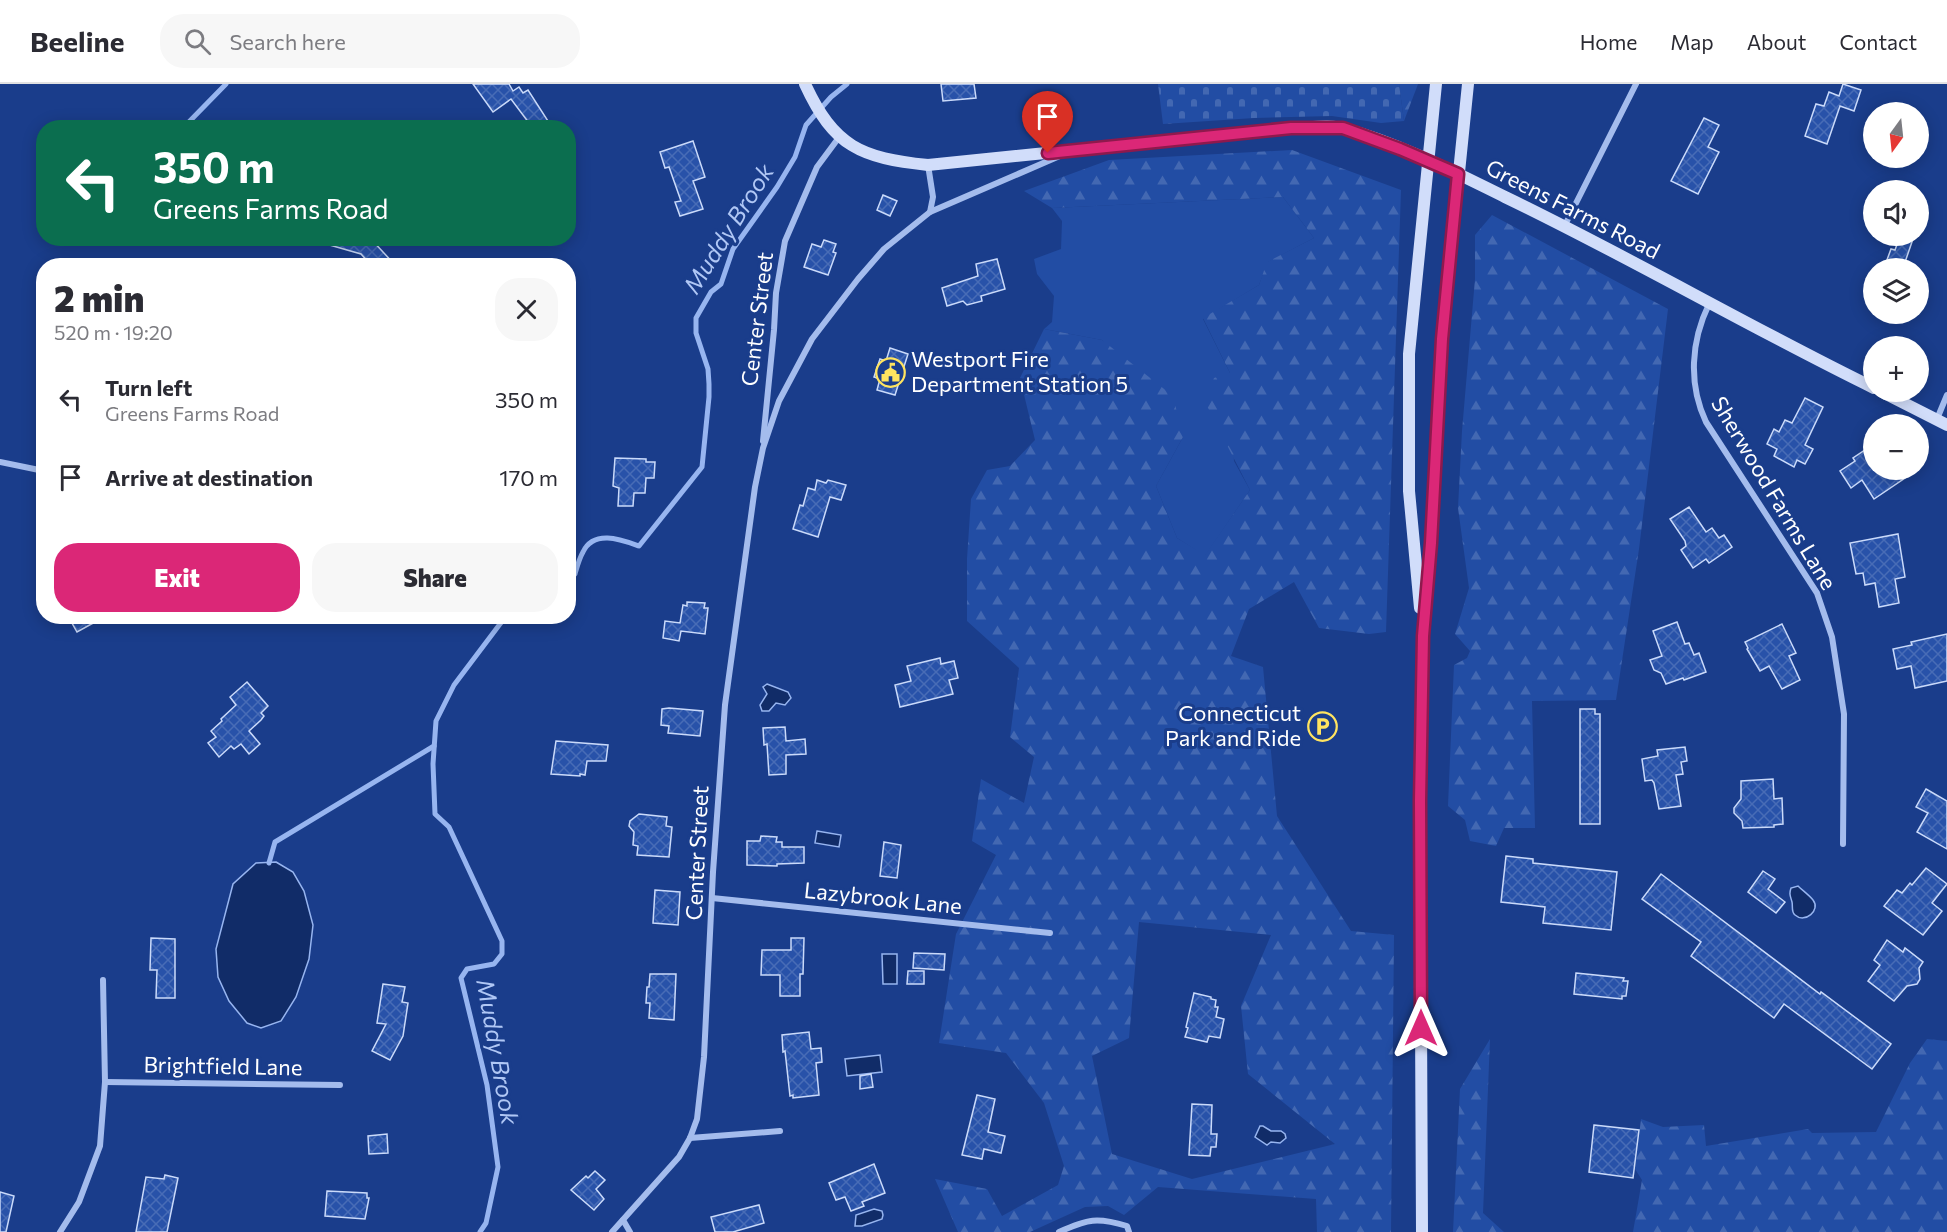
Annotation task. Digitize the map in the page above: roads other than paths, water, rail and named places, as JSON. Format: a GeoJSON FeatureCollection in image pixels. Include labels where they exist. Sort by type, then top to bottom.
{"type":"FeatureCollection","features":[{"type":"Feature","properties":{"kind":"main road"},"geometry":{"type":"LineString","coordinates":[[1423,636],[1409,491],[1408,419],[1411,324],[1436,84]]}},
{"type":"Feature","properties":{"kind":"main road"},"geometry":{"type":"LineString","coordinates":[[1422,1232],[1420,801],[1423,636],[1431,543],[1442,339],[1468,84]]}},
{"type":"Feature","properties":{"kind":"main road","name":"Greens Farms Road"},"geometry":{"type":"LineString","coordinates":[[806,87],[827,124],[862,152],[881,158],[928,165],[1291,128],[1343,128],[1458,174],[1565,225],[1709,304],[1863,382]]}},
{"type":"Feature","properties":{"kind":"main road"},"geometry":{"type":"LineString","coordinates":[[1902,402],[1942,422]]}},
{"type":"Feature","properties":{"kind":"street"},"geometry":{"type":"LineString","coordinates":[[1565,225],[1636,84]]}},
{"type":"Feature","properties":{"kind":"street","name":"Center Street"},"geometry":{"type":"LineString","coordinates":[[612,1232],[679,1157],[690,1138],[701,1100],[725,705],[752,509],[763,448],[776,293],[785,241],[817,167],[840,136]]}},
{"type":"Feature","properties":{"kind":"street","name":"Center Street"},"geometry":{"type":"LineString","coordinates":[[763,448],[779,401],[812,339],[884,249],[930,212],[1071,151]]}},
{"type":"Feature","properties":{"kind":"street"},"geometry":{"type":"LineString","coordinates":[[928,165],[933,197],[930,212]]}},
{"type":"Feature","properties":{"kind":"street","name":"Sherwood Farms Lane"},"geometry":{"type":"LineString","coordinates":[[1709,304],[1702,317],[1694,360],[1694,383],[1700,409],[1706,422],[1817,593],[1832,637],[1844,714],[1843,844]]}},
{"type":"Feature","properties":{"kind":"street"},"geometry":{"type":"LineString","coordinates":[[1942,422],[1947,395]]}},
{"type":"Feature","properties":{"kind":"street"},"geometry":{"type":"LineString","coordinates":[[0,462],[36,469]]}},
{"type":"Feature","properties":{"kind":"street","name":"Lazybrook Lane"},"geometry":{"type":"LineString","coordinates":[[712,898],[1050,933]]}},
{"type":"Feature","properties":{"kind":"street"},"geometry":{"type":"LineString","coordinates":[[60,1232],[80,1202],[100,1146],[105,1082],[103,980]]}},
{"type":"Feature","properties":{"kind":"street","name":"Brightfield Lane"},"geometry":{"type":"LineString","coordinates":[[105,1082],[340,1085]]}},
{"type":"Feature","properties":{"kind":"street"},"geometry":{"type":"LineString","coordinates":[[690,1138],[780,1131]]}},
{"type":"Feature","properties":{"kind":"street"},"geometry":{"type":"LineString","coordinates":[[1059,1232],[1078,1223],[1104,1219],[1127,1226],[1129,1232]]}},
{"type":"Feature","properties":{"kind":"street"},"geometry":{"type":"LineString","coordinates":[[623,1220],[630,1232]]}},
{"type":"Feature","properties":{"kind":"waterway"},"geometry":{"type":"LineString","coordinates":[[191,120],[226,84]]}},
{"type":"Feature","properties":{"kind":"waterway","name":"Muddy Brook"},"geometry":{"type":"LineString","coordinates":[[576,570],[588,545],[601,538],[625,541],[639,546],[702,467],[709,384],[708,369],[696,333],[696,318],[711,292],[721,284],[733,249],[777,187],[795,157],[806,125],[831,97],[847,84]]}},
{"type":"Feature","properties":{"kind":"waterway","name":"Muddy Brook"},"geometry":{"type":"LineString","coordinates":[[480,1232],[486,1223],[498,1167],[487,1085],[461,978],[467,969],[494,964],[502,954],[502,941],[449,827],[435,814],[433,764],[436,721],[454,685],[500,624]]}},
{"type":"Feature","properties":{"kind":"waterway"},"geometry":{"type":"LineString","coordinates":[[269,863],[275,842],[434,746]]}},
{"type":"Feature","properties":{"kind":"place","name":"Westport Fire Department Station 5"},"geometry":{"type":"Point","coordinates":[890,372]}},
{"type":"Feature","properties":{"kind":"place","name":"Connecticut Park and Ride"},"geometry":{"type":"Point","coordinates":[1322,726]}}]}
